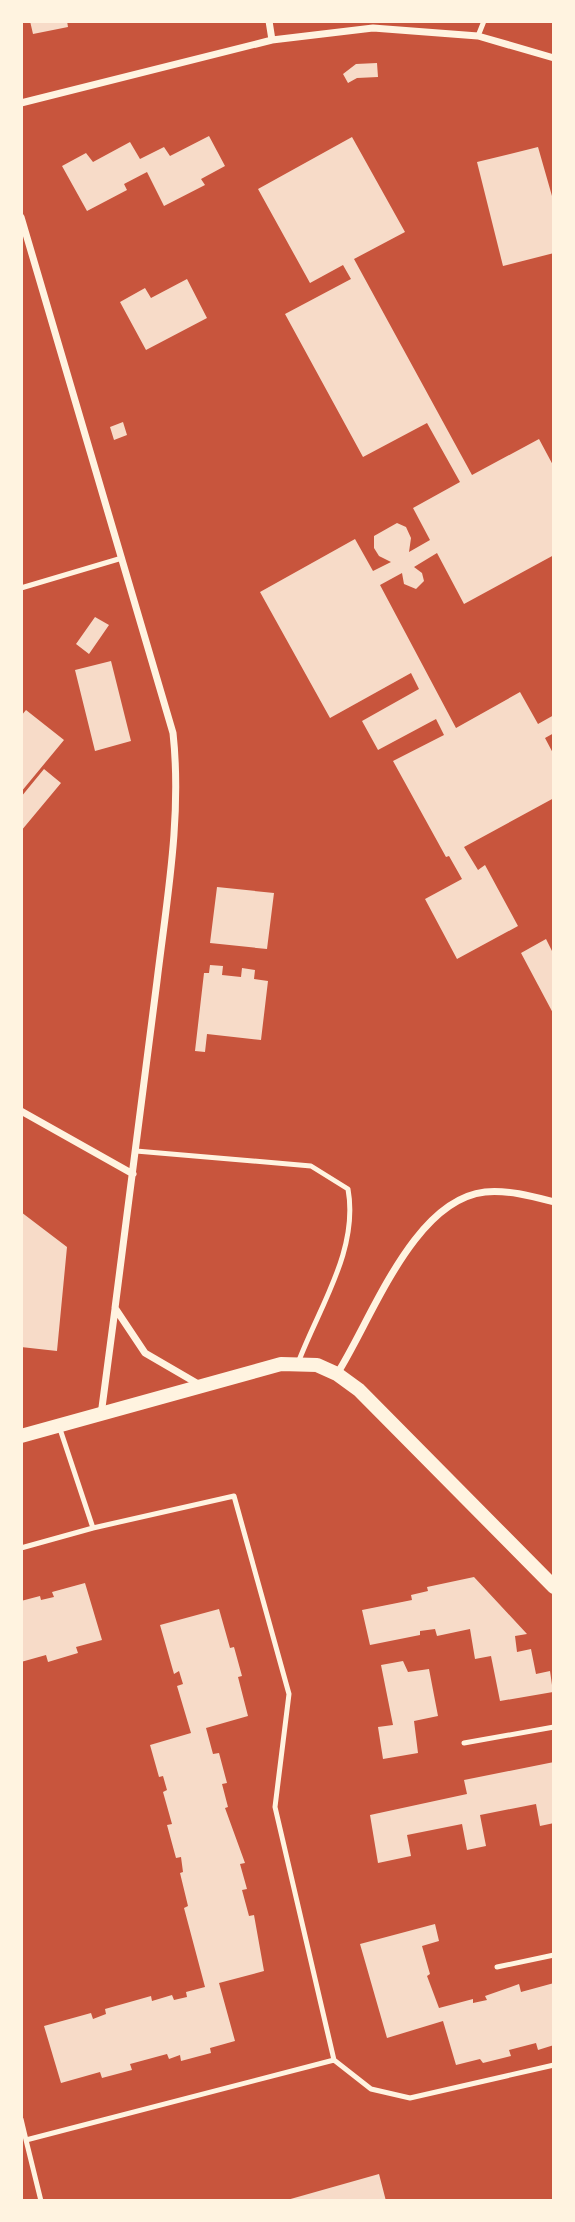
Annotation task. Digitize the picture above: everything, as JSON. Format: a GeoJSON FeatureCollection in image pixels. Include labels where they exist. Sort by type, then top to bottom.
{"type":"FeatureCollection","features":[{"type":"Feature","properties":{"kind":"main road"},"geometry":{"type":"LineString","coordinates":[[21,1436],[281,1364],[317,1365],[337,1374],[384,1413],[554,1587]]}},
{"type":"Feature","properties":{"kind":"street"},"geometry":{"type":"LineString","coordinates":[[269,21],[272,40]]}},
{"type":"Feature","properties":{"kind":"street"},"geometry":{"type":"LineString","coordinates":[[21,103],[272,40],[373,28],[478,36],[554,58]]}},
{"type":"Feature","properties":{"kind":"street"},"geometry":{"type":"LineString","coordinates":[[21,217],[173,733],[178,804],[102,1415]]}},
{"type":"Feature","properties":{"kind":"street"},"geometry":{"type":"LineString","coordinates":[[21,1111],[133,1174]]}},
{"type":"Feature","properties":{"kind":"street"},"geometry":{"type":"LineString","coordinates":[[337,1374],[418,1234],[449,1205],[483,1192],[515,1192],[554,1202]]}},
{"type":"Feature","properties":{"kind":"street"},"geometry":{"type":"LineString","coordinates":[[115,1308],[145,1353],[203,1387]]}},
{"type":"Feature","properties":{"kind":"lane"},"geometry":{"type":"LineString","coordinates":[[478,36],[484,21]]}},
{"type":"Feature","properties":{"kind":"lane"},"geometry":{"type":"LineString","coordinates":[[21,588],[122,558]]}},
{"type":"Feature","properties":{"kind":"lane"},"geometry":{"type":"LineString","coordinates":[[136,1151],[312,1166],[348,1189],[352,1213],[349,1242],[298,1363]]}},
{"type":"Feature","properties":{"kind":"lane"},"geometry":{"type":"LineString","coordinates":[[59,1426],[93,1528]]}},
{"type":"Feature","properties":{"kind":"lane"},"geometry":{"type":"LineString","coordinates":[[21,1548],[93,1528],[234,1496],[289,1695],[275,1807],[334,2060],[371,2089],[410,2098],[554,2065]]}},
{"type":"Feature","properties":{"kind":"lane"},"geometry":{"type":"LineString","coordinates":[[464,1743],[554,1727]]}},
{"type":"Feature","properties":{"kind":"lane"},"geometry":{"type":"LineString","coordinates":[[497,1967],[554,1955]]}},
{"type":"Feature","properties":{"kind":"lane"},"geometry":{"type":"LineString","coordinates":[[26,2140],[334,2060]]}},
{"type":"Feature","properties":{"kind":"lane"},"geometry":{"type":"LineString","coordinates":[[21,2119],[41,2201]]}},
{"type":"Feature","properties":{"kind":"building"},"geometry":{"type":"Polygon","coordinates":[[[30,21],[67,21],[68,27],[33,34],[30,21]]]}},
{"type":"Feature","properties":{"kind":"building"},"geometry":{"type":"Polygon","coordinates":[[[377,63],[378,77],[357,78],[348,83],[343,74],[356,64],[377,63]]]}},
{"type":"Feature","properties":{"kind":"building"},"geometry":{"type":"Polygon","coordinates":[[[209,136],[225,166],[201,179],[205,185],[164,206],[147,172],[124,184],[127,190],[87,211],[62,166],[86,153],[93,162],[130,142],[140,159],[164,147],[170,156],[209,136]]]}},
{"type":"Feature","properties":{"kind":"building"},"geometry":{"type":"Polygon","coordinates":[[[352,137],[405,232],[354,259],[472,475],[539,439],[554,467],[554,555],[464,604],[437,553],[414,567],[422,573],[424,581],[416,589],[404,584],[402,573],[380,585],[456,728],[520,692],[538,724],[554,715],[554,733],[545,738],[554,755],[554,798],[464,847],[478,870],[485,865],[518,926],[457,959],[425,899],[462,879],[449,856],[446,857],[393,761],[444,735],[436,719],[378,750],[362,721],[419,689],[411,673],[330,718],[260,592],[355,539],[373,571],[391,562],[379,556],[374,548],[374,536],[397,523],[406,527],[411,538],[409,552],[430,540],[413,508],[460,482],[427,423],[363,457],[285,314],[351,279],[343,265],[310,283],[258,189],[352,137]]]}},
{"type":"Feature","properties":{"kind":"building"},"geometry":{"type":"Polygon","coordinates":[[[538,147],[554,203],[554,253],[503,266],[477,162],[538,147]]]}},
{"type":"Feature","properties":{"kind":"building"},"geometry":{"type":"Polygon","coordinates":[[[187,279],[207,318],[146,350],[120,302],[145,288],[151,298],[187,279]]]}},
{"type":"Feature","properties":{"kind":"building"},"geometry":{"type":"Polygon","coordinates":[[[123,422],[127,435],[114,440],[110,427],[123,422]]]}},
{"type":"Feature","properties":{"kind":"building"},"geometry":{"type":"Polygon","coordinates":[[[95,617],[109,625],[89,654],[76,644],[95,617]]]}},
{"type":"Feature","properties":{"kind":"building"},"geometry":{"type":"Polygon","coordinates":[[[111,661],[131,741],[95,751],[75,670],[111,661]]]}},
{"type":"Feature","properties":{"kind":"building"},"geometry":{"type":"Polygon","coordinates":[[[26,710],[64,740],[21,792],[21,716],[26,710]]]}},
{"type":"Feature","properties":{"kind":"building"},"geometry":{"type":"Polygon","coordinates":[[[44,769],[61,783],[21,831],[21,797],[44,769]]]}},
{"type":"Feature","properties":{"kind":"building"},"geometry":{"type":"Polygon","coordinates":[[[217,887],[274,893],[267,949],[210,943],[217,887]]]}},
{"type":"Feature","properties":{"kind":"building"},"geometry":{"type":"Polygon","coordinates":[[[546,939],[554,955],[554,1015],[521,953],[546,939]]]}},
{"type":"Feature","properties":{"kind":"building"},"geometry":{"type":"Polygon","coordinates":[[[210,965],[223,966],[222,975],[241,977],[242,968],[255,970],[254,979],[268,981],[261,1040],[207,1034],[205,1052],[195,1051],[204,973],[209,973],[210,965]]]}},
{"type":"Feature","properties":{"kind":"building"},"geometry":{"type":"Polygon","coordinates":[[[21,1212],[67,1247],[57,1351],[21,1347],[21,1212]]]}},
{"type":"Feature","properties":{"kind":"building"},"geometry":{"type":"Polygon","coordinates":[[[474,1577],[527,1634],[515,1636],[517,1652],[531,1649],[536,1674],[550,1671],[553,1692],[500,1701],[491,1656],[475,1659],[470,1629],[437,1636],[435,1629],[420,1631],[420,1635],[370,1645],[362,1610],[412,1600],[411,1595],[428,1591],[427,1587],[474,1577]]]}},
{"type":"Feature","properties":{"kind":"building"},"geometry":{"type":"Polygon","coordinates":[[[85,1583],[102,1640],[76,1647],[78,1653],[48,1662],[46,1655],[21,1662],[21,1601],[40,1596],[41,1600],[54,1597],[52,1592],[85,1583]]]}},
{"type":"Feature","properties":{"kind":"building"},"geometry":{"type":"Polygon","coordinates":[[[219,1609],[230,1648],[234,1647],[242,1676],[238,1677],[248,1716],[206,1728],[213,1754],[219,1753],[227,1783],[222,1784],[228,1807],[225,1808],[245,1863],[240,1864],[247,1889],[242,1890],[249,1916],[254,1915],[264,1971],[219,1983],[235,2041],[210,2048],[211,2053],[181,2061],[180,2055],[169,2059],[167,2054],[130,2064],[132,2070],[102,2078],[100,2072],[61,2083],[44,2026],[91,2013],[93,2019],[106,2014],[105,2009],[151,1996],[152,2001],[172,1995],[174,2000],[187,1997],[186,1992],[205,1987],[184,1908],[188,1906],[180,1873],[183,1872],[181,1857],[176,1858],[167,1825],[172,1824],[163,1792],[167,1790],[163,1776],[159,1777],[150,1745],[191,1733],[177,1686],[183,1684],[179,1671],[174,1674],[160,1625],[219,1609]]]}},
{"type":"Feature","properties":{"kind":"building"},"geometry":{"type":"Polygon","coordinates":[[[403,1661],[408,1672],[429,1669],[438,1716],[414,1721],[418,1753],[383,1759],[378,1727],[393,1725],[381,1665],[403,1661]]]}},
{"type":"Feature","properties":{"kind":"building"},"geometry":{"type":"Polygon","coordinates":[[[554,1762],[554,1823],[540,1826],[536,1804],[480,1815],[486,1846],[467,1850],[462,1824],[407,1835],[411,1856],[378,1863],[370,1815],[467,1794],[464,1780],[554,1762]]]}},
{"type":"Feature","properties":{"kind":"building"},"geometry":{"type":"Polygon","coordinates":[[[435,1924],[439,1941],[422,1946],[430,1974],[427,1976],[439,2008],[473,1999],[473,2003],[487,2000],[485,1996],[519,1984],[521,1992],[554,1983],[554,2045],[538,2050],[536,2043],[509,2050],[511,2056],[483,2063],[480,2059],[456,2065],[443,2021],[387,2038],[360,1944],[435,1924]]]}},
{"type":"Feature","properties":{"kind":"building"},"geometry":{"type":"Polygon","coordinates":[[[379,2174],[386,2201],[287,2201],[287,2200],[379,2174]]]}}]}
